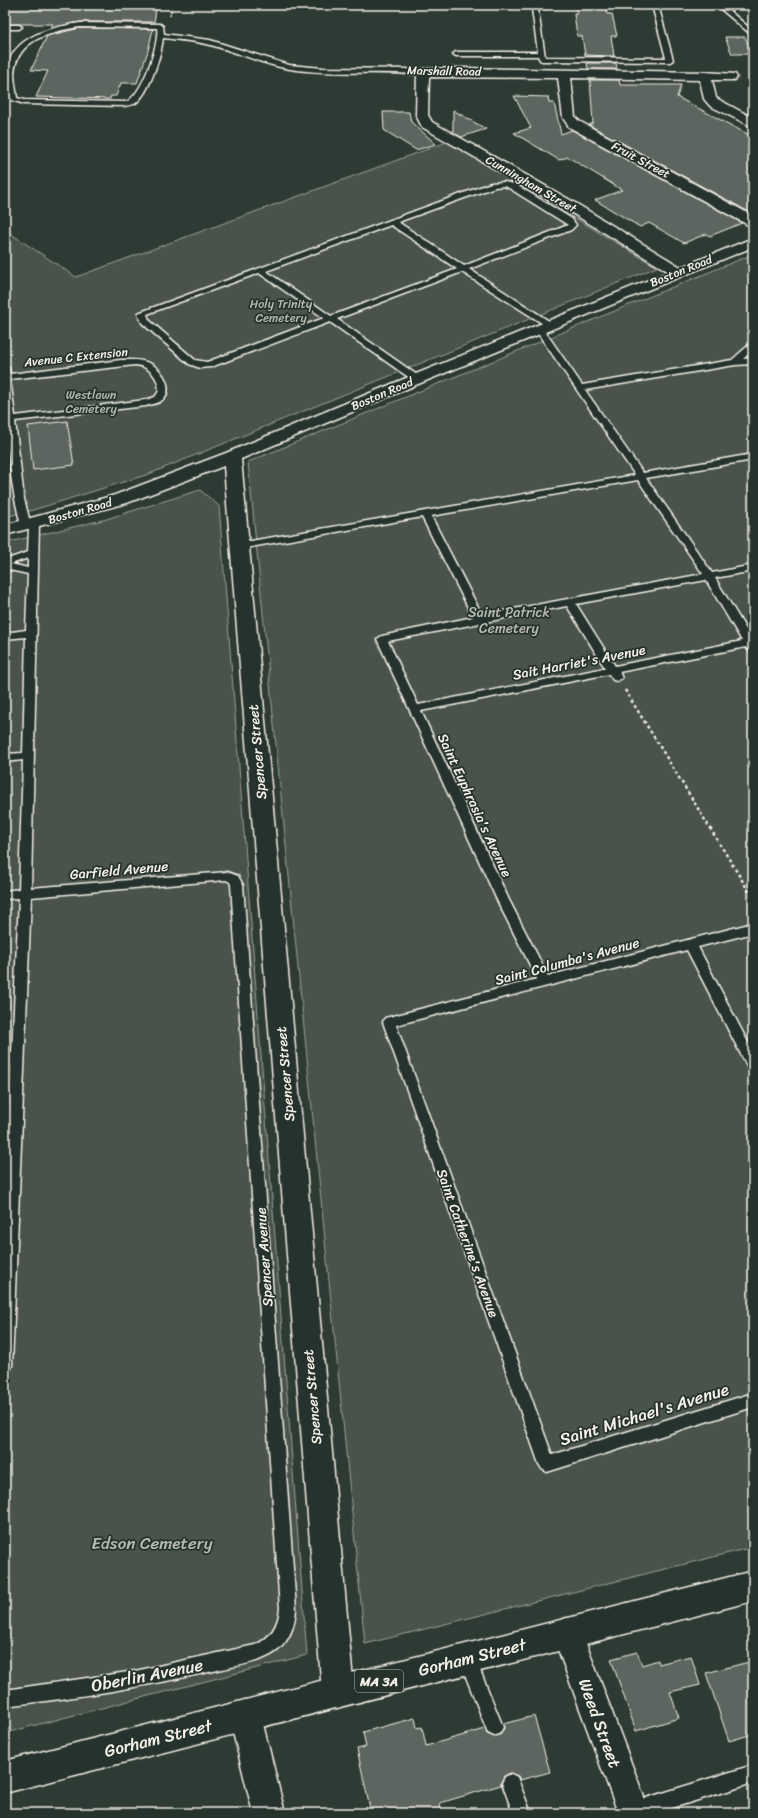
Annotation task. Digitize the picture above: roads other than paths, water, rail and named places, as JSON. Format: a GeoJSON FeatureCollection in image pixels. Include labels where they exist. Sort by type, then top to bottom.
{"type":"FeatureCollection","features":[{"type":"Feature","properties":{"kind":"main road","name":"Marshall Road"},"geometry":{"type":"LineString","coordinates":[[424,73],[732,77]]}},
{"type":"Feature","properties":{"kind":"main road","name":"Cunningham Street"},"geometry":{"type":"LineString","coordinates":[[424,73],[422,115],[427,124],[566,204],[679,272]]}},
{"type":"Feature","properties":{"kind":"main road","name":"Fruit Street"},"geometry":{"type":"LineString","coordinates":[[564,74],[568,118],[574,124],[753,222]]}},
{"type":"Feature","properties":{"kind":"main road"},"geometry":{"type":"LineString","coordinates":[[705,76],[710,99],[714,103],[753,123]]}},
{"type":"Feature","properties":{"kind":"main road","name":"Boston Road"},"geometry":{"type":"LineString","coordinates":[[5,530],[121,499],[232,457],[417,379],[753,242]]}},
{"type":"Feature","properties":{"kind":"main road","name":"Spencer Street"},"geometry":{"type":"LineString","coordinates":[[232,457],[338,1692]]}},
{"type":"Feature","properties":{"kind":"main road","name":"Gorham Street"},"geometry":{"type":"LineString","coordinates":[[5,1777],[753,1586]]}},
{"type":"Feature","properties":{"kind":"main road","name":"Weed Street"},"geometry":{"type":"LineString","coordinates":[[567,1633],[631,1812]]}},
{"type":"Feature","properties":{"kind":"main road"},"geometry":{"type":"LineString","coordinates":[[245,1716],[269,1813]]}},
{"type":"Feature","properties":{"kind":"lane"},"geometry":{"type":"LineString","coordinates":[[559,5],[535,9],[542,59],[670,60],[655,5]]}},
{"type":"Feature","properties":{"kind":"lane"},"geometry":{"type":"LineString","coordinates":[[724,9],[753,34]]}},
{"type":"Feature","properties":{"kind":"lane"},"geometry":{"type":"LineString","coordinates":[[80,25],[160,26],[162,29],[162,36],[142,91],[134,102],[125,104],[24,102],[14,99],[11,71],[16,56],[23,44],[38,36],[80,25]]}},
{"type":"Feature","properties":{"kind":"lane"},"geometry":{"type":"LineString","coordinates":[[5,27],[19,27]]}},
{"type":"Feature","properties":{"kind":"lane","name":"Marshall Road"},"geometry":{"type":"LineString","coordinates":[[162,36],[216,44],[256,59],[300,68],[330,71],[401,70],[424,73]]}},
{"type":"Feature","properties":{"kind":"lane"},"geometry":{"type":"LineString","coordinates":[[456,54],[542,54]]}},
{"type":"Feature","properties":{"kind":"lane"},"geometry":{"type":"LineString","coordinates":[[504,184],[512,186],[563,217],[572,225],[463,269],[208,365],[200,365],[192,362],[145,321],[142,316],[142,313],[392,222],[494,185],[504,184]]}},
{"type":"Feature","properties":{"kind":"lane"},"geometry":{"type":"LineString","coordinates":[[392,222],[463,269],[545,327],[580,388],[709,576],[751,646]]}},
{"type":"Feature","properties":{"kind":"lane"},"geometry":{"type":"LineString","coordinates":[[260,270],[328,319],[417,379]]}},
{"type":"Feature","properties":{"kind":"lane"},"geometry":{"type":"LineString","coordinates":[[735,362],[753,346]]}},
{"type":"Feature","properties":{"kind":"lane"},"geometry":{"type":"LineString","coordinates":[[580,388],[753,360]]}},
{"type":"Feature","properties":{"kind":"lane","name":"Avenue C Extension"},"geometry":{"type":"LineString","coordinates":[[5,374],[121,363],[139,363],[149,366],[159,373],[163,385],[163,394],[158,399],[146,403],[10,419]]}},
{"type":"Feature","properties":{"kind":"lane"},"geometry":{"type":"LineString","coordinates":[[5,374],[20,507],[30,524],[34,553],[26,893],[11,1059],[5,1366]]}},
{"type":"Feature","properties":{"kind":"lane"},"geometry":{"type":"LineString","coordinates":[[239,546],[753,457]]}},
{"type":"Feature","properties":{"kind":"lane"},"geometry":{"type":"LineString","coordinates":[[5,466],[15,465]]}},
{"type":"Feature","properties":{"kind":"lane"},"geometry":{"type":"LineString","coordinates":[[425,514],[479,619],[753,568]]}},
{"type":"Feature","properties":{"kind":"lane"},"geometry":{"type":"LineString","coordinates":[[5,565],[34,553]]}},
{"type":"Feature","properties":{"kind":"lane"},"geometry":{"type":"LineString","coordinates":[[5,565],[33,572]]}},
{"type":"Feature","properties":{"kind":"lane"},"geometry":{"type":"LineString","coordinates":[[570,602],[614,674]]}},
{"type":"Feature","properties":{"kind":"lane","name":"Saint Euphrasia's Avenue"},"geometry":{"type":"LineString","coordinates":[[479,619],[382,638],[503,900],[545,982]]}},
{"type":"Feature","properties":{"kind":"lane"},"geometry":{"type":"LineString","coordinates":[[5,636],[31,634]]}},
{"type":"Feature","properties":{"kind":"lane","name":"Sait Harriet's Avenue"},"geometry":{"type":"LineString","coordinates":[[414,709],[614,674],[751,646]]}},
{"type":"Feature","properties":{"kind":"lane"},"geometry":{"type":"LineString","coordinates":[[5,758],[29,756]]}},
{"type":"Feature","properties":{"kind":"lane","name":"Garfield Avenue"},"geometry":{"type":"LineString","coordinates":[[5,895],[227,876],[234,879]]}},
{"type":"Feature","properties":{"kind":"lane","name":"Spencer Avenue"},"geometry":{"type":"LineString","coordinates":[[234,879],[237,885],[288,1609],[287,1621],[282,1634]]}},
{"type":"Feature","properties":{"kind":"lane","name":"Saint Columba's Avenue"},"geometry":{"type":"LineString","coordinates":[[389,1022],[753,928]]}},
{"type":"Feature","properties":{"kind":"lane"},"geometry":{"type":"LineString","coordinates":[[690,944],[753,1064]]}},
{"type":"Feature","properties":{"kind":"lane","name":"Saint Catherine's Avenue"},"geometry":{"type":"LineString","coordinates":[[389,1022],[547,1464]]}},
{"type":"Feature","properties":{"kind":"lane","name":"Saint Michael's Avenue"},"geometry":{"type":"LineString","coordinates":[[547,1464],[753,1400]]}},
{"type":"Feature","properties":{"kind":"lane","name":"Oberlin Avenue"},"geometry":{"type":"LineString","coordinates":[[5,1698],[173,1673],[256,1653],[269,1646],[282,1634]]}},
{"type":"Feature","properties":{"kind":"lane"},"geometry":{"type":"LineString","coordinates":[[467,1658],[494,1727]]}},
{"type":"Feature","properties":{"kind":"lane"},"geometry":{"type":"LineString","coordinates":[[631,1812],[753,1774]]}},
{"type":"Feature","properties":{"kind":"lane"},"geometry":{"type":"LineString","coordinates":[[511,1783],[522,1813]]}},
{"type":"Feature","properties":{"kind":"park label","name":"Holy Trinity Cemetery"},"geometry":{"type":"Point","coordinates":[281,311]}},
{"type":"Feature","properties":{"kind":"park label","name":"Westlawn Cemetery"},"geometry":{"type":"Point","coordinates":[91,402]}},
{"type":"Feature","properties":{"kind":"park label","name":"Saint Patrick Cemetery"},"geometry":{"type":"Point","coordinates":[509,620]}},
{"type":"Feature","properties":{"kind":"park label","name":"Edson Cemetery"},"geometry":{"type":"Point","coordinates":[152,1543]}}]}
